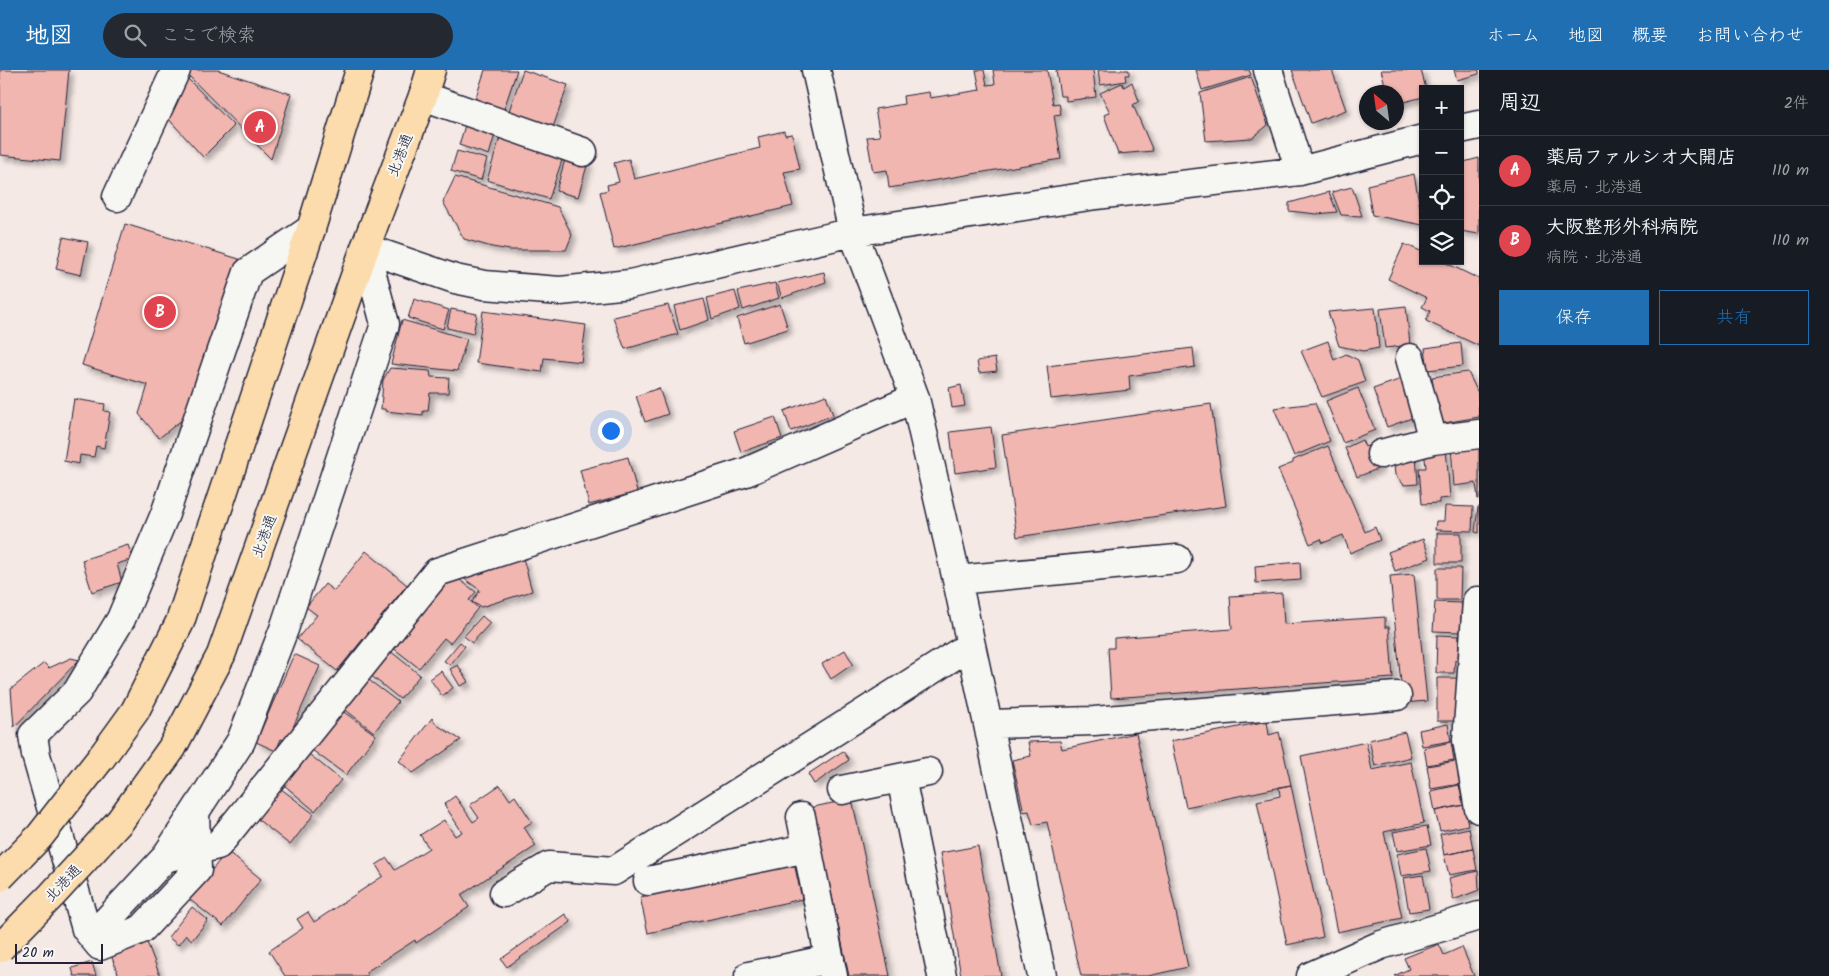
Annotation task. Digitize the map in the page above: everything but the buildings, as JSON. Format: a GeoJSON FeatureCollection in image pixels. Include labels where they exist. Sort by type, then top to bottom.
{"type":"FeatureCollection","features":[{"type":"Feature","properties":{"kind":"main road"},"geometry":{"type":"LineString","coordinates":[[0,876],[40,836],[135,711],[180,622],[311,229],[360,70]]}},
{"type":"Feature","properties":{"kind":"main road","name":"北港通"},"geometry":{"type":"LineString","coordinates":[[0,948],[120,821],[172,748],[221,655],[365,248],[423,96],[431,70]]}},
{"type":"Feature","properties":{"kind":"street"},"geometry":{"type":"LineString","coordinates":[[118,197],[176,70]]}},
{"type":"Feature","properties":{"kind":"street"},"geometry":{"type":"LineString","coordinates":[[816,70],[853,232],[915,398],[957,580],[1042,976]]}},
{"type":"Feature","properties":{"kind":"street"},"geometry":{"type":"LineString","coordinates":[[1268,70],[1300,171]]}},
{"type":"Feature","properties":{"kind":"street"},"geometry":{"type":"LineString","coordinates":[[423,96],[583,152]]}},
{"type":"Feature","properties":{"kind":"street"},"geometry":{"type":"LineString","coordinates":[[1464,128],[1479,124]]}},
{"type":"Feature","properties":{"kind":"street"},"geometry":{"type":"LineString","coordinates":[[365,248],[455,279],[492,286],[560,291],[630,284],[853,232],[1096,195],[1300,171],[1419,140]]}},
{"type":"Feature","properties":{"kind":"street"},"geometry":{"type":"LineString","coordinates":[[195,813],[197,870],[142,929],[100,946],[86,929],[36,755],[32,735],[77,692],[121,619],[166,514],[248,272],[311,229]]}},
{"type":"Feature","properties":{"kind":"street"},"geometry":{"type":"LineString","coordinates":[[86,929],[98,930],[166,858],[241,741],[284,629],[386,324],[365,248]]}},
{"type":"Feature","properties":{"kind":"street"},"geometry":{"type":"LineString","coordinates":[[1410,358],[1433,440]]}},
{"type":"Feature","properties":{"kind":"street"},"geometry":{"type":"LineString","coordinates":[[166,858],[218,845],[437,572],[746,472],[915,398]]}},
{"type":"Feature","properties":{"kind":"street"},"geometry":{"type":"LineString","coordinates":[[1381,454],[1433,440],[1479,434]]}},
{"type":"Feature","properties":{"kind":"street"},"geometry":{"type":"LineString","coordinates":[[957,580],[1177,559]]}},
{"type":"Feature","properties":{"kind":"street"},"geometry":{"type":"LineString","coordinates":[[1479,601],[1477,601],[1467,740],[1479,809]]}},
{"type":"Feature","properties":{"kind":"street"},"geometry":{"type":"LineString","coordinates":[[504,893],[549,866],[614,871],[971,645]]}},
{"type":"Feature","properties":{"kind":"street"},"geometry":{"type":"LineString","coordinates":[[988,724],[1094,721],[1397,696]]}},
{"type":"Feature","properties":{"kind":"street"},"geometry":{"type":"LineString","coordinates":[[842,790],[928,772]]}},
{"type":"Feature","properties":{"kind":"street"},"geometry":{"type":"LineString","coordinates":[[901,778],[942,976]]}},
{"type":"Feature","properties":{"kind":"street"},"geometry":{"type":"LineString","coordinates":[[749,976],[832,967],[800,818]]}},
{"type":"Feature","properties":{"kind":"street"},"geometry":{"type":"LineString","coordinates":[[648,881],[807,848]]}},
{"type":"Feature","properties":{"kind":"street"},"geometry":{"type":"LineString","coordinates":[[1311,976],[1381,945],[1479,916]]}},
{"type":"Feature","properties":{"kind":"pier"},"geometry":{"type":"Polygon","coordinates":[[[0,834],[2,836],[35,976],[0,976],[0,834]]]}},
{"type":"Feature","properties":{"kind":"place","name":"薬局ファルシオ大開店"},"geometry":{"type":"Point","coordinates":[260,127]}},
{"type":"Feature","properties":{"kind":"place","name":"大阪整形外科病院"},"geometry":{"type":"Point","coordinates":[160,312]}}]}
